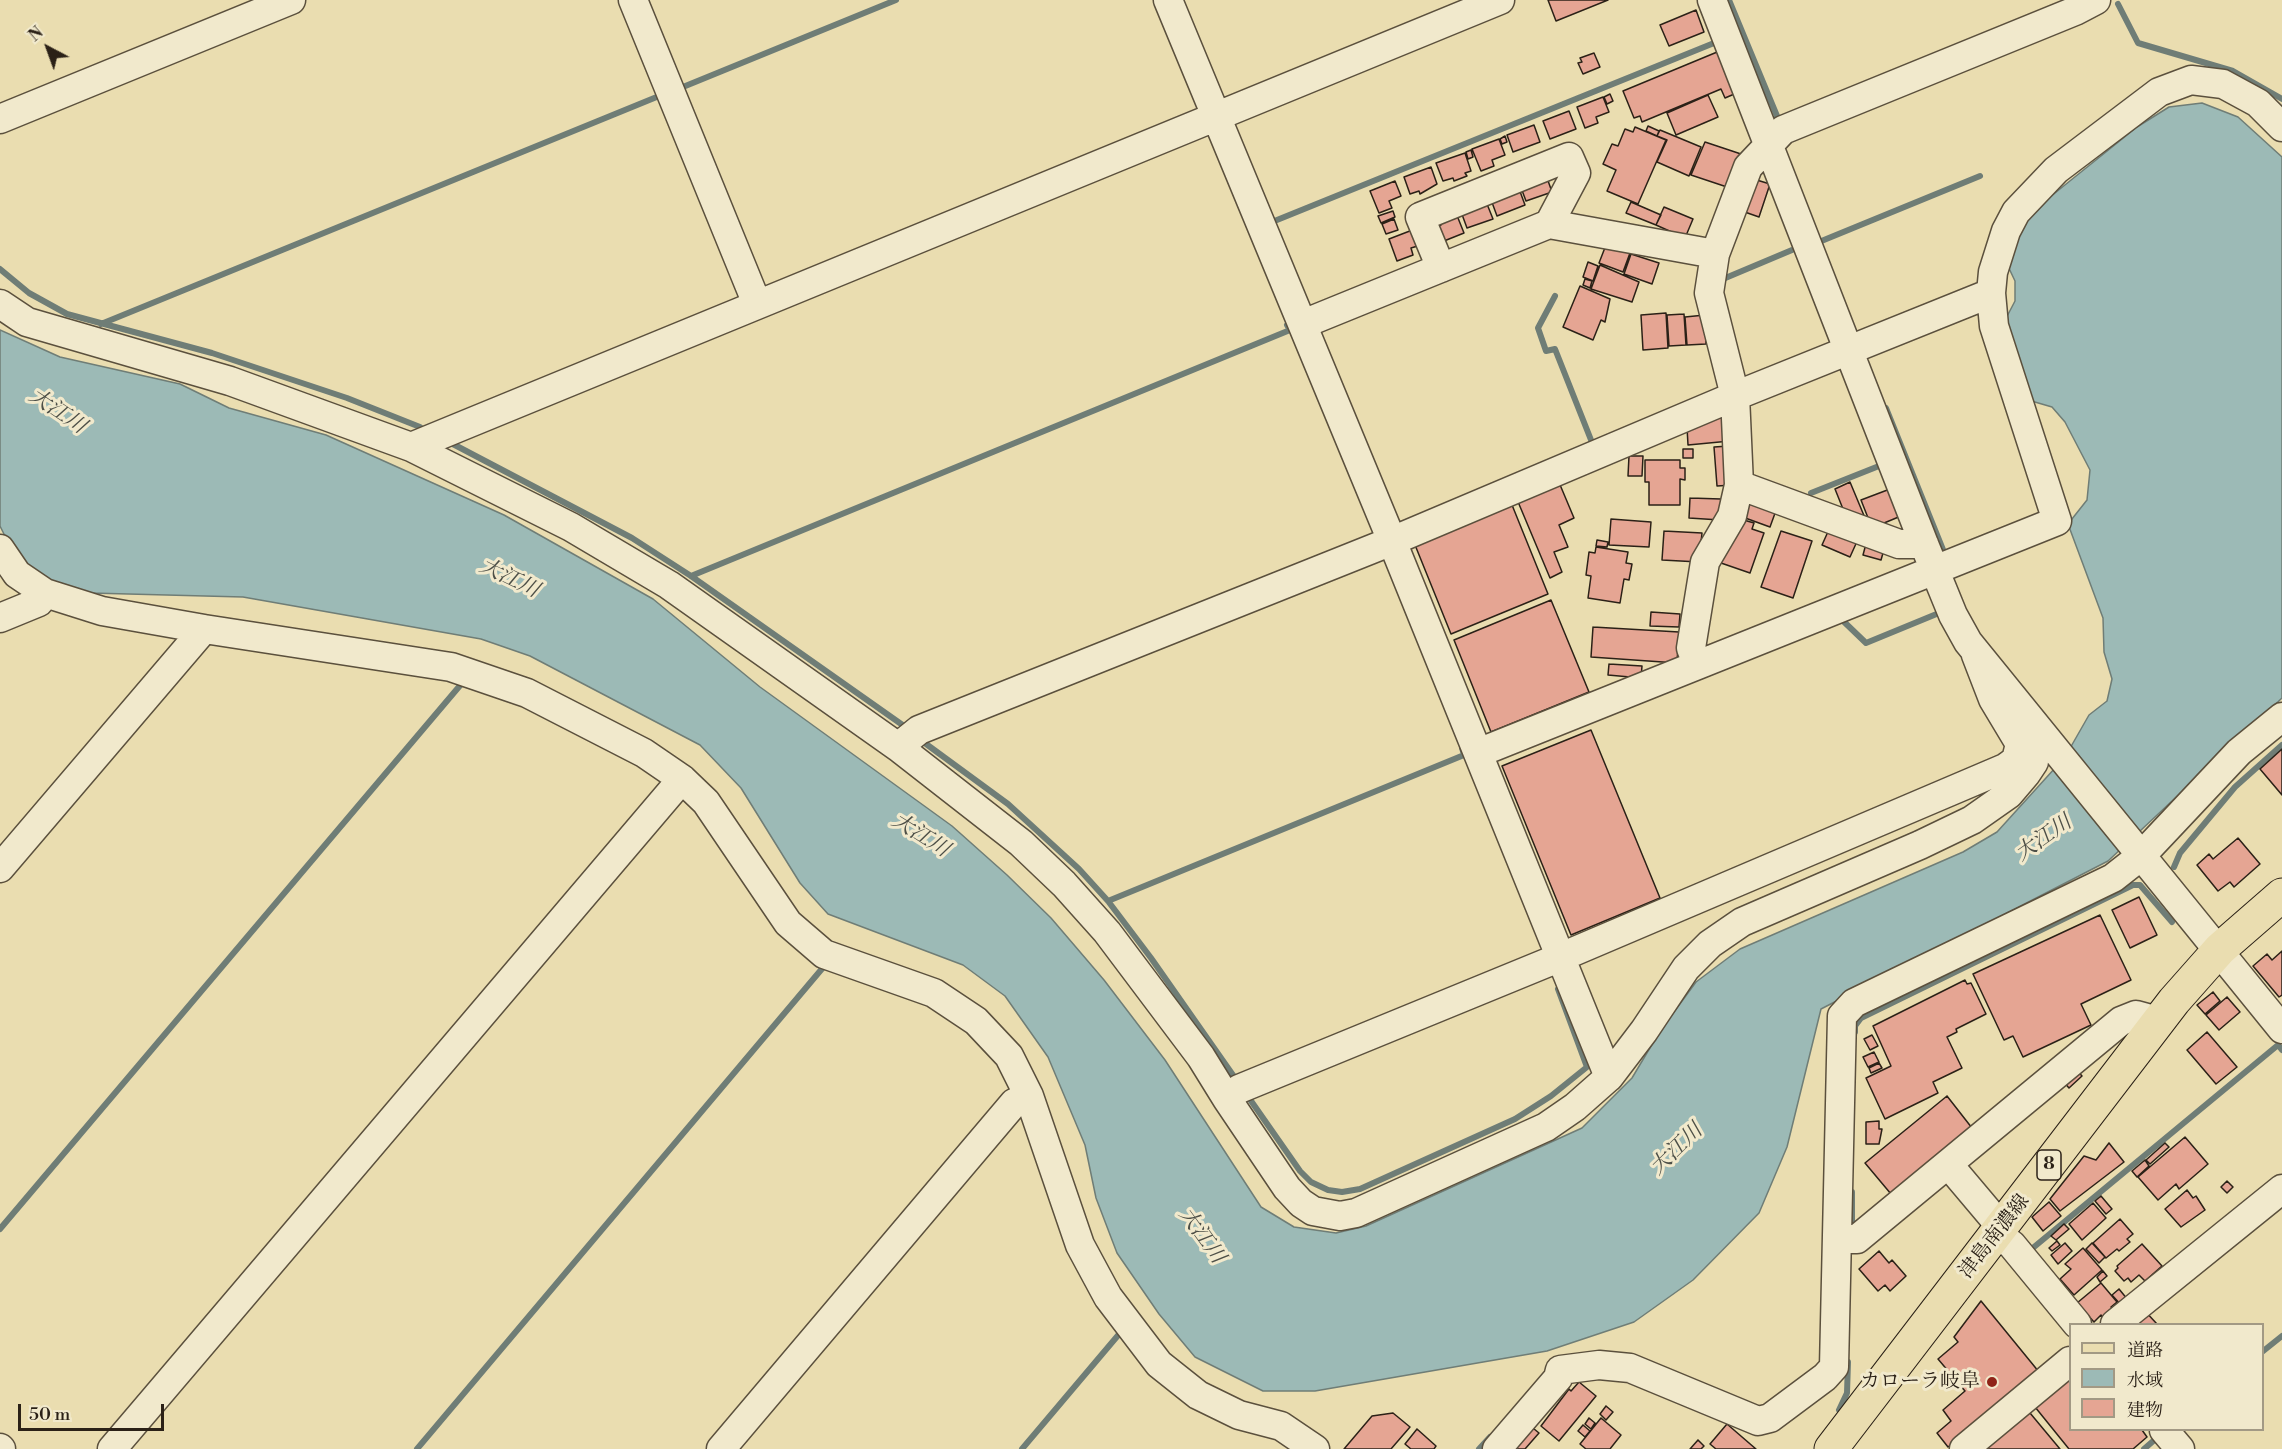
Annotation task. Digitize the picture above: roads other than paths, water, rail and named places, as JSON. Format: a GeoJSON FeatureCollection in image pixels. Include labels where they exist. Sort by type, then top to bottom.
{"type":"FeatureCollection","features":[{"type":"Feature","properties":{"kind":"main road","name":"津島南濃線"},"geometry":{"type":"LineString","coordinates":[[1831,1449],[2158,1021],[2220,949],[2282,895]]}},
{"type":"Feature","properties":{"kind":"street"},"geometry":{"type":"LineString","coordinates":[[0,118],[291,0]]}},
{"type":"Feature","properties":{"kind":"street"},"geometry":{"type":"LineString","coordinates":[[633,0],[757,304]]}},
{"type":"Feature","properties":{"kind":"street"},"geometry":{"type":"LineString","coordinates":[[1168,0],[1392,541],[1609,1077]]}},
{"type":"Feature","properties":{"kind":"street"},"geometry":{"type":"LineString","coordinates":[[411,447],[1500,0]]}},
{"type":"Feature","properties":{"kind":"street"},"geometry":{"type":"LineString","coordinates":[[0,304],[27,322],[230,381],[411,447],[571,527],[669,585],[898,747],[990,816],[1064,884],[1113,941],[1201,1057],[1287,1188],[1301,1203],[1313,1211],[1340,1216],[1356,1213],[1546,1127],[1575,1107],[1609,1077],[1644,1031],[1686,968],[1710,944],[1742,922],[1972,820],[2009,794],[2034,762],[2020,744],[1993,699],[1976,655],[1953,615],[1847,350],[1712,0]]}},
{"type":"Feature","properties":{"kind":"street"},"geometry":{"type":"LineString","coordinates":[[1697,664],[1691,648],[1705,562],[1732,516],[1739,485],[1735,396],[1709,293],[1715,254],[1748,167],[1783,130],[2075,11],[2096,0]]}},
{"type":"Feature","properties":{"kind":"street"},"geometry":{"type":"LineString","coordinates":[[1478,753],[2057,521],[1994,326],[1991,293],[1998,252],[2016,212],[2056,170],[2159,92],[2192,80],[2223,84],[2258,103],[2282,127]]}},
{"type":"Feature","properties":{"kind":"street"},"geometry":{"type":"LineString","coordinates":[[1441,268],[1420,217],[1569,157],[1576,173],[1549,224]]}},
{"type":"Feature","properties":{"kind":"street"},"geometry":{"type":"LineString","coordinates":[[1303,324],[1549,224],[1715,254]]}},
{"type":"Feature","properties":{"kind":"street"},"geometry":{"type":"LineString","coordinates":[[898,747],[919,730],[1392,541],[1735,396],[1991,293]]}},
{"type":"Feature","properties":{"kind":"street"},"geometry":{"type":"LineString","coordinates":[[1739,485],[1899,544],[1924,544]]}},
{"type":"Feature","properties":{"kind":"street"},"geometry":{"type":"LineString","coordinates":[[0,549],[17,574],[45,593],[102,611],[451,667],[527,693],[644,753],[682,779],[706,802],[788,923],[824,954],[934,993],[976,1021],[1009,1056],[1029,1096],[1080,1245],[1108,1297],[1159,1364],[1198,1395],[1239,1415],[1281,1426],[1315,1449]]}},
{"type":"Feature","properties":{"kind":"street"},"geometry":{"type":"LineString","coordinates":[[0,618],[39,602],[45,593]]}},
{"type":"Feature","properties":{"kind":"street"},"geometry":{"type":"LineString","coordinates":[[0,868],[204,629]]}},
{"type":"Feature","properties":{"kind":"street"},"geometry":{"type":"LineString","coordinates":[[1976,655],[2220,949],[2282,1029]]}},
{"type":"Feature","properties":{"kind":"street"},"geometry":{"type":"LineString","coordinates":[[1497,1449],[1558,1378],[1560,1370],[1599,1365],[1640,1371],[1758,1421],[1770,1418],[1826,1377],[1834,1367],[1839,1239],[1842,1016],[1854,1003],[2113,878],[2239,752],[2282,717]]}},
{"type":"Feature","properties":{"kind":"street"},"geometry":{"type":"LineString","coordinates":[[1227,1099],[1239,1089],[1561,957],[2005,768],[2016,760],[2020,744]]}},
{"type":"Feature","properties":{"kind":"street"},"geometry":{"type":"LineString","coordinates":[[112,1449],[682,779]]}},
{"type":"Feature","properties":{"kind":"street"},"geometry":{"type":"LineString","coordinates":[[1839,1239],[1857,1239],[2121,1021],[2136,1015],[2158,1021]]}},
{"type":"Feature","properties":{"kind":"street"},"geometry":{"type":"LineString","coordinates":[[721,1449],[1014,1103],[1029,1096]]}},
{"type":"Feature","properties":{"kind":"street"},"geometry":{"type":"LineString","coordinates":[[1948,1164],[1999,1231],[2076,1323]]}},
{"type":"Feature","properties":{"kind":"street"},"geometry":{"type":"LineString","coordinates":[[2116,1323],[2282,1189]]}},
{"type":"Feature","properties":{"kind":"street"},"geometry":{"type":"LineString","coordinates":[[1964,1449],[2069,1362]]}},
{"type":"Feature","properties":{"kind":"street"},"geometry":{"type":"LineString","coordinates":[[2165,1431],[2180,1449]]}},
{"type":"Feature","properties":{"kind":"water","name":"大江川"},"geometry":{"type":"Polygon","coordinates":[[[2202,103],[2238,117],[2282,157],[2282,698],[2108,861],[1821,1009],[1787,1147],[1759,1213],[1693,1280],[1634,1322],[1547,1351],[1315,1391],[1263,1391],[1195,1357],[1159,1314],[1117,1253],[1096,1198],[1085,1145],[1048,1057],[1005,996],[963,965],[828,914],[800,883],[741,788],[700,745],[530,656],[481,639],[243,597],[90,593],[37,578],[12,550],[0,526],[0,330],[60,357],[180,384],[229,408],[326,435],[504,515],[653,599],[760,687],[952,826],[1051,918],[1104,980],[1165,1060],[1261,1207],[1294,1227],[1336,1233],[1366,1226],[1582,1128],[1632,1078],[1660,1031],[1696,982],[1740,949],[1963,852],[1997,832],[2065,757],[2089,715],[2107,701],[2112,679],[2104,652],[2103,618],[2068,524],[2087,500],[2090,470],[2065,422],[2052,407],[2028,400],[2003,324],[2015,301],[2015,281],[2006,262],[2011,239],[2045,201],[2137,127],[2169,107],[2202,103]]]}},
{"type":"Feature","properties":{"kind":"waterway"},"geometry":{"type":"LineString","coordinates":[[678,89],[896,0]]}},
{"type":"Feature","properties":{"kind":"waterway"},"geometry":{"type":"LineString","coordinates":[[1729,0],[1777,116]]}},
{"type":"Feature","properties":{"kind":"waterway"},"geometry":{"type":"LineString","coordinates":[[2118,4],[2138,43],[2233,71],[2282,99]]}},
{"type":"Feature","properties":{"kind":"waterway"},"geometry":{"type":"LineString","coordinates":[[1272,222],[1719,41]]}},
{"type":"Feature","properties":{"kind":"waterway"},"geometry":{"type":"LineString","coordinates":[[101,324],[664,94]]}},
{"type":"Feature","properties":{"kind":"waterway"},"geometry":{"type":"LineString","coordinates":[[1819,242],[1980,176]]}},
{"type":"Feature","properties":{"kind":"waterway"},"geometry":{"type":"LineString","coordinates":[[1723,279],[1792,250]]}},
{"type":"Feature","properties":{"kind":"waterway"},"geometry":{"type":"LineString","coordinates":[[0,269],[29,293],[67,314],[212,353],[347,398],[420,427]]}},
{"type":"Feature","properties":{"kind":"waterway"},"geometry":{"type":"LineString","coordinates":[[1555,296],[1538,328],[1546,351],[1555,349],[1593,445],[1589,446]]}},
{"type":"Feature","properties":{"kind":"waterway"},"geometry":{"type":"LineString","coordinates":[[691,576],[1290,330],[1287,325]]}},
{"type":"Feature","properties":{"kind":"waterway"},"geometry":{"type":"LineString","coordinates":[[1886,408],[1946,557]]}},
{"type":"Feature","properties":{"kind":"waterway"},"geometry":{"type":"LineString","coordinates":[[449,442],[632,538],[691,576],[904,726]]}},
{"type":"Feature","properties":{"kind":"waterway"},"geometry":{"type":"LineString","coordinates":[[1811,493],[1879,466]]}},
{"type":"Feature","properties":{"kind":"waterway"},"geometry":{"type":"LineString","coordinates":[[1839,617],[1866,643],[1939,613]]}},
{"type":"Feature","properties":{"kind":"waterway"},"geometry":{"type":"LineString","coordinates":[[0,1229],[463,682]]}},
{"type":"Feature","properties":{"kind":"waterway"},"geometry":{"type":"LineString","coordinates":[[922,741],[1008,804],[1079,869],[1108,901],[1151,958],[1235,1078]]}},
{"type":"Feature","properties":{"kind":"waterway"},"geometry":{"type":"LineString","coordinates":[[2174,867],[2180,853],[2235,787],[2282,745]]}},
{"type":"Feature","properties":{"kind":"waterway"},"geometry":{"type":"LineString","coordinates":[[1108,901],[1464,755],[1462,748]]}},
{"type":"Feature","properties":{"kind":"waterway"},"geometry":{"type":"LineString","coordinates":[[1855,1032],[1855,1026],[1861,1018],[2133,885],[2140,885],[2172,922]]}},
{"type":"Feature","properties":{"kind":"waterway"},"geometry":{"type":"LineString","coordinates":[[417,1449],[826,964]]}},
{"type":"Feature","properties":{"kind":"waterway"},"geometry":{"type":"LineString","coordinates":[[1249,1098],[1300,1171],[1311,1182],[1328,1190],[1342,1192],[1360,1189],[1515,1119],[1551,1096],[1587,1067],[1558,989]]}},
{"type":"Feature","properties":{"kind":"waterway"},"geometry":{"type":"LineString","coordinates":[[2034,1247],[2278,1045],[2282,1050]]}},
{"type":"Feature","properties":{"kind":"waterway"},"geometry":{"type":"LineString","coordinates":[[1852,1192],[1852,1226],[1854,1229]]}},
{"type":"Feature","properties":{"kind":"waterway"},"geometry":{"type":"LineString","coordinates":[[1022,1449],[1120,1333],[1123,1336]]}},
{"type":"Feature","properties":{"kind":"waterway"},"geometry":{"type":"LineString","coordinates":[[2264,1350],[2282,1336]]}},
{"type":"Feature","properties":{"kind":"waterway"},"geometry":{"type":"LineString","coordinates":[[1839,1410],[1847,1393],[1848,1362]]}},
{"type":"Feature","properties":{"kind":"waterway"},"geometry":{"type":"LineString","coordinates":[[2144,1449],[2159,1436]]}},
{"type":"Feature","properties":{"kind":"waterway"},"geometry":{"type":"LineString","coordinates":[[1479,1449],[1490,1437]]}},
{"type":"Feature","properties":{"kind":"place","name":"カローラ岐阜"},"geometry":{"type":"Point","coordinates":[1992,1382]}}]}
